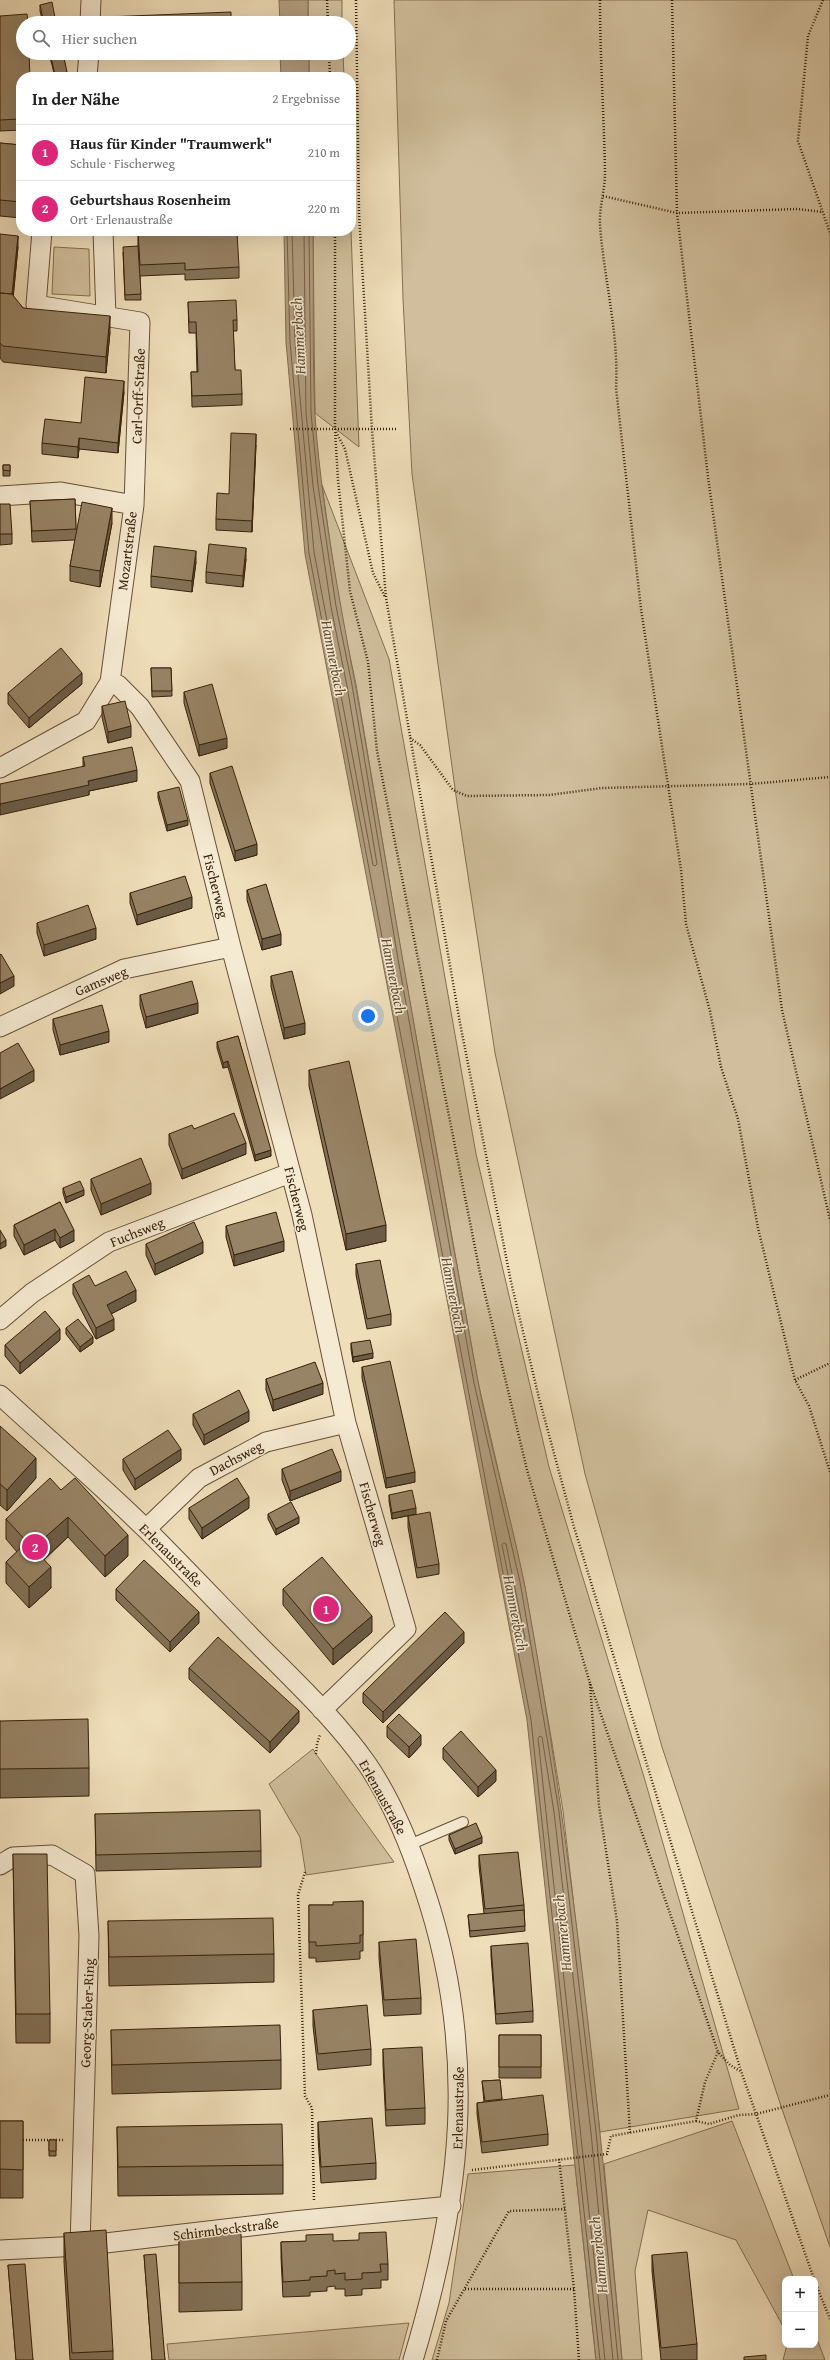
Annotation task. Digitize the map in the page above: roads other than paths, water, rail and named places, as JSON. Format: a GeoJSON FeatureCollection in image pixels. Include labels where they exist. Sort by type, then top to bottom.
{"type":"FeatureCollection","features":[{"type":"Feature","properties":{"kind":"street"},"geometry":{"type":"LineString","coordinates":[[90,16],[91,0]]}},
{"type":"Feature","properties":{"kind":"street"},"geometry":{"type":"LineString","coordinates":[[87,72],[88,60]]}},
{"type":"Feature","properties":{"kind":"street","name":"Carl-Orff-Straße"},"geometry":{"type":"LineString","coordinates":[[42,236],[36,305],[140,322],[134,505]]}},
{"type":"Feature","properties":{"kind":"street"},"geometry":{"type":"LineString","coordinates":[[103,236],[106,316]]}},
{"type":"Feature","properties":{"kind":"street","name":"Mozartstraße"},"geometry":{"type":"LineString","coordinates":[[0,496],[61,492],[134,505],[110,682]]}},
{"type":"Feature","properties":{"kind":"street"},"geometry":{"type":"LineString","coordinates":[[0,768],[86,721],[110,682]]}},
{"type":"Feature","properties":{"kind":"street","name":"Fischerweg"},"geometry":{"type":"LineString","coordinates":[[110,682],[118,685],[140,707],[190,781],[302,1215],[346,1423],[406,1629],[322,1710]]}},
{"type":"Feature","properties":{"kind":"street","name":"Gamsweg"},"geometry":{"type":"LineString","coordinates":[[0,1027],[124,969],[232,947]]}},
{"type":"Feature","properties":{"kind":"street","name":"Fuchsweg"},"geometry":{"type":"LineString","coordinates":[[0,1320],[32,1293],[109,1242],[290,1173]]}},
{"type":"Feature","properties":{"kind":"street","name":"Erlenaustraße"},"geometry":{"type":"LineString","coordinates":[[0,1395],[146,1529],[322,1710],[337,1726],[368,1766],[396,1814],[409,1845],[434,1917],[451,1991],[459,2069],[459,2117],[456,2172],[451,2206],[422,2330],[413,2360]]}},
{"type":"Feature","properties":{"kind":"street","name":"Dachsweg"},"geometry":{"type":"LineString","coordinates":[[146,1529],[199,1478],[266,1442],[346,1423]]}},
{"type":"Feature","properties":{"kind":"street","name":"Georg-Staber-Ring"},"geometry":{"type":"LineString","coordinates":[[0,1865],[13,1857],[52,1855],[85,1874],[89,1936],[80,2246]]}},
{"type":"Feature","properties":{"kind":"street","name":"Schirmbeckstraße"},"geometry":{"type":"LineString","coordinates":[[0,2250],[80,2246],[314,2219],[451,2206]]}},
{"type":"Feature","properties":{"kind":"lane"},"geometry":{"type":"LineString","coordinates":[[409,1845],[463,1822]]}},
{"type":"Feature","properties":{"kind":"water"},"geometry":{"type":"Polygon","coordinates":[[[279,0],[308,0],[308,16],[280,16],[279,0]]]}},
{"type":"Feature","properties":{"kind":"water"},"geometry":{"type":"Polygon","coordinates":[[[280,60],[309,60],[309,72],[281,72],[280,60]]]}},
{"type":"Feature","properties":{"kind":"water","name":"Hammerbach"},"geometry":{"type":"Polygon","coordinates":[[[284,236],[313,236],[315,415],[330,544],[477,1376],[525,1587],[542,1683],[557,1779],[582,1972],[622,2360],[596,2360],[527,1720],[305,554],[286,342],[284,236]]]}},
{"type":"Feature","properties":{"kind":"place","name":"Geburtshaus Rosenheim"},"geometry":{"type":"Point","coordinates":[35,1547]}},
{"type":"Feature","properties":{"kind":"place","name":"Haus für Kinder \"Traumwerk\""},"geometry":{"type":"Point","coordinates":[326,1609]}}]}
